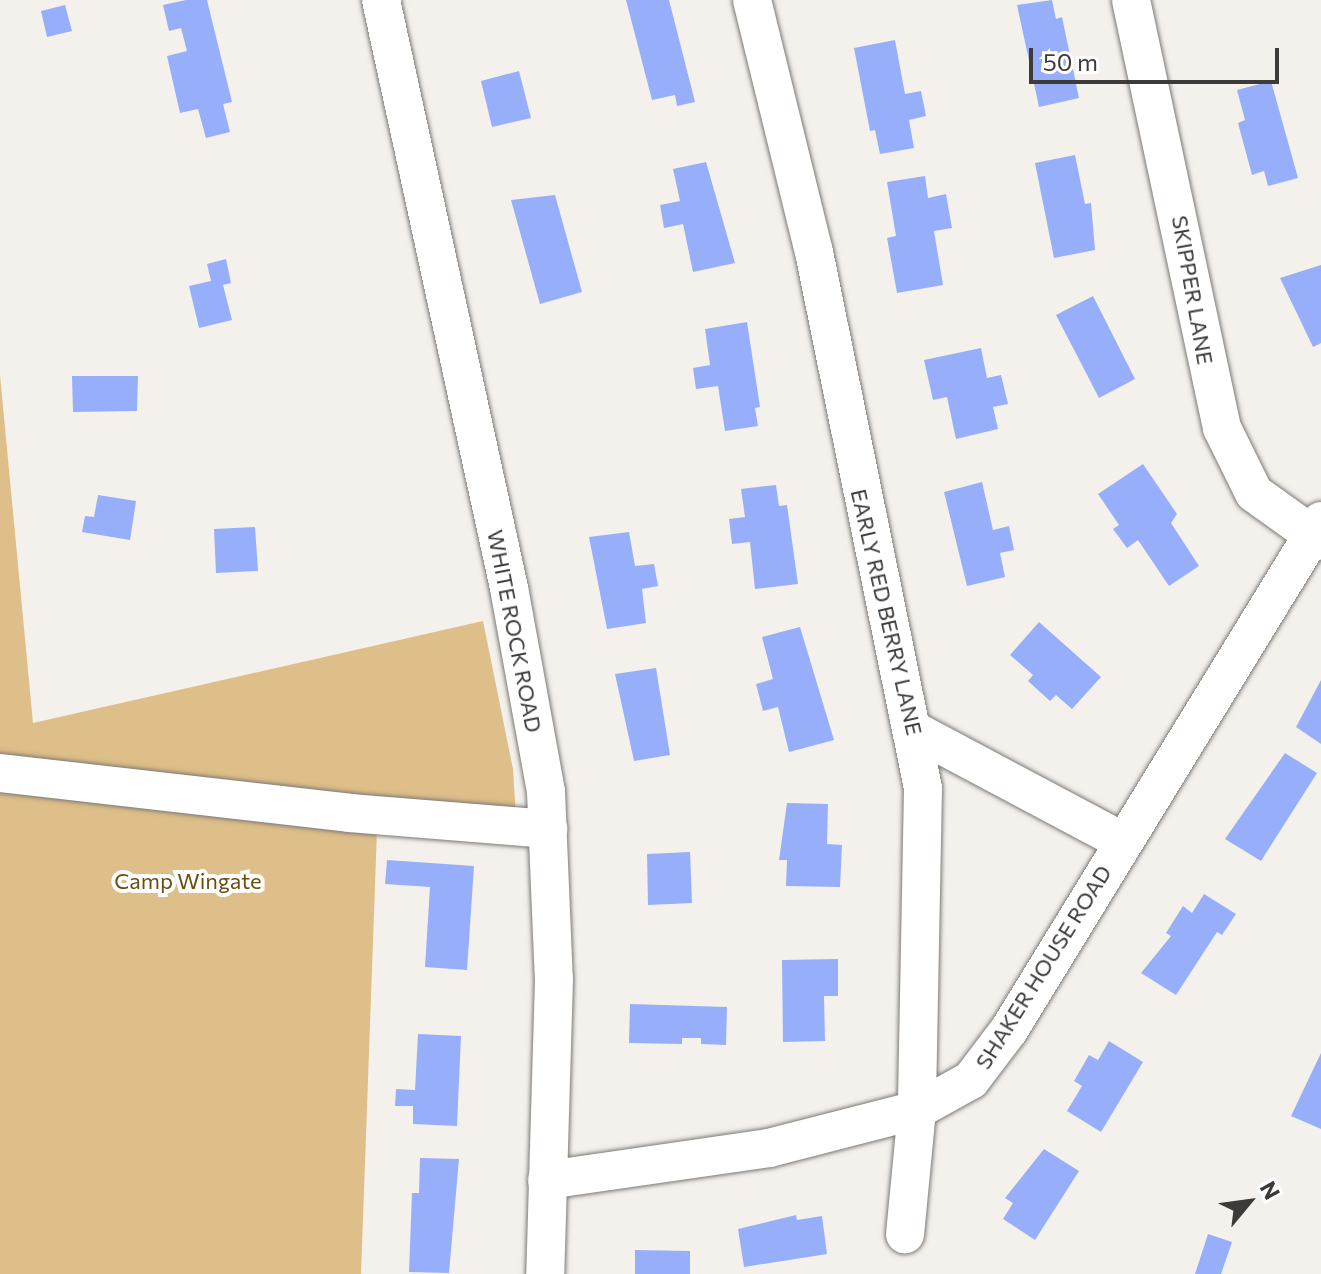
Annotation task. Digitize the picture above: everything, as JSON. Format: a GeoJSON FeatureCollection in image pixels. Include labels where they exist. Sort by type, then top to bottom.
{"type":"FeatureCollection","features":[{"type":"Feature","properties":{"kind":"street","name":"WHITE ROCK ROAD"},"geometry":{"type":"LineString","coordinates":[[381,0],[509,588],[548,829],[554,979],[545,1274]]}},
{"type":"Feature","properties":{"kind":"street","name":"EARLY RED BERRY LANE"},"geometry":{"type":"LineString","coordinates":[[752,0],[814,252],[856,472],[915,731],[923,788],[917,1110],[905,1234]]}},
{"type":"Feature","properties":{"kind":"street","name":"SKIPPER LANE"},"geometry":{"type":"LineString","coordinates":[[1131,0],[1222,428],[1254,493],[1318,532]]}},
{"type":"Feature","properties":{"kind":"street","name":"SHAKER HOUSE ROAD"},"geometry":{"type":"LineString","coordinates":[[547,1180],[769,1148],[917,1110],[971,1080],[992,1055],[1122,841],[1318,532]]}},
{"type":"Feature","properties":{"kind":"street"},"geometry":{"type":"LineString","coordinates":[[915,731],[1122,841]]}},
{"type":"Feature","properties":{"kind":"street"},"geometry":{"type":"LineString","coordinates":[[0,773],[334,811],[548,829]]}},
{"type":"Feature","properties":{"kind":"green space","name":"Camp Wingate"},"geometry":{"type":"Polygon","coordinates":[[[0,375],[33,723],[483,621],[513,769],[517,833],[377,830],[361,1274],[0,1274],[0,375]]]}},
{"type":"Feature","properties":{"kind":"building"},"geometry":{"type":"Polygon","coordinates":[[[207,0],[232,102],[223,104],[230,132],[206,138],[198,109],[180,113],[167,56],[187,51],[181,28],[169,31],[163,5],[207,0]]]}},
{"type":"Feature","properties":{"kind":"building"},"geometry":{"type":"Polygon","coordinates":[[[626,0],[669,0],[695,102],[677,106],[675,95],[652,100],[626,0]]]}},
{"type":"Feature","properties":{"kind":"building"},"geometry":{"type":"Polygon","coordinates":[[[1052,0],[1056,19],[1062,17],[1079,98],[1039,107],[1017,5],[1052,0]]]}},
{"type":"Feature","properties":{"kind":"building"},"geometry":{"type":"Polygon","coordinates":[[[65,5],[72,31],[47,37],[41,11],[65,5]]]}},
{"type":"Feature","properties":{"kind":"building"},"geometry":{"type":"Polygon","coordinates":[[[895,40],[905,94],[921,91],[926,116],[909,120],[914,148],[880,154],[875,130],[870,131],[854,48],[895,40]]]}},
{"type":"Feature","properties":{"kind":"building"},"geometry":{"type":"Polygon","coordinates":[[[519,71],[531,118],[492,127],[481,81],[519,71]]]}},
{"type":"Feature","properties":{"kind":"building"},"geometry":{"type":"Polygon","coordinates":[[[1271,81],[1298,178],[1268,186],[1264,171],[1252,175],[1238,123],[1245,120],[1237,90],[1271,81]]]}},
{"type":"Feature","properties":{"kind":"building"},"geometry":{"type":"Polygon","coordinates":[[[1075,155],[1085,204],[1091,203],[1095,250],[1054,258],[1035,163],[1075,155]]]}},
{"type":"Feature","properties":{"kind":"building"},"geometry":{"type":"Polygon","coordinates":[[[706,162],[735,263],[693,272],[683,224],[664,228],[660,205],[680,201],[673,169],[706,162]]]}},
{"type":"Feature","properties":{"kind":"building"},"geometry":{"type":"Polygon","coordinates":[[[925,176],[928,198],[946,194],[952,228],[934,231],[943,285],[897,293],[887,238],[896,236],[887,182],[925,176]]]}},
{"type":"Feature","properties":{"kind":"building"},"geometry":{"type":"Polygon","coordinates":[[[555,195],[582,292],[540,304],[511,200],[555,195]]]}},
{"type":"Feature","properties":{"kind":"building"},"geometry":{"type":"Polygon","coordinates":[[[226,259],[231,283],[223,285],[232,320],[199,328],[189,286],[211,281],[207,264],[226,259]]]}},
{"type":"Feature","properties":{"kind":"building"},"geometry":{"type":"Polygon","coordinates":[[[1321,265],[1321,343],[1313,347],[1280,278],[1321,265]]]}},
{"type":"Feature","properties":{"kind":"building"},"geometry":{"type":"Polygon","coordinates":[[[1093,296],[1135,379],[1099,398],[1056,315],[1093,296]]]}},
{"type":"Feature","properties":{"kind":"building"},"geometry":{"type":"Polygon","coordinates":[[[747,322],[760,407],[755,408],[758,426],[725,431],[718,386],[696,389],[693,368],[710,365],[705,329],[747,322]]]}},
{"type":"Feature","properties":{"kind":"building"},"geometry":{"type":"Polygon","coordinates":[[[981,348],[987,378],[1001,375],[1008,404],[993,407],[998,429],[956,439],[947,397],[933,400],[924,360],[981,348]]]}},
{"type":"Feature","properties":{"kind":"building"},"geometry":{"type":"Polygon","coordinates":[[[72,376],[138,376],[137,411],[73,412],[72,376]]]}},
{"type":"Feature","properties":{"kind":"building"},"geometry":{"type":"Polygon","coordinates":[[[1143,464],[1177,514],[1171,523],[1199,566],[1169,586],[1138,540],[1127,548],[1113,529],[1119,525],[1098,494],[1143,464]]]}},
{"type":"Feature","properties":{"kind":"building"},"geometry":{"type":"Polygon","coordinates":[[[982,482],[993,530],[1009,526],[1014,550],[1000,553],[1005,577],[967,586],[944,492],[982,482]]]}},
{"type":"Feature","properties":{"kind":"building"},"geometry":{"type":"Polygon","coordinates":[[[776,485],[779,506],[787,505],[798,584],[755,589],[750,542],[732,544],[729,519],[745,517],[741,489],[776,485]]]}},
{"type":"Feature","properties":{"kind":"building"},"geometry":{"type":"Polygon","coordinates":[[[98,495],[136,501],[130,540],[82,532],[85,516],[94,517],[98,495]]]}},
{"type":"Feature","properties":{"kind":"building"},"geometry":{"type":"Polygon","coordinates":[[[255,527],[258,571],[216,573],[214,529],[255,527]]]}},
{"type":"Feature","properties":{"kind":"building"},"geometry":{"type":"Polygon","coordinates":[[[629,532],[635,566],[654,564],[658,586],[642,589],[646,623],[607,629],[589,537],[629,532]]]}},
{"type":"Feature","properties":{"kind":"building"},"geometry":{"type":"Polygon","coordinates":[[[1039,622],[1101,677],[1072,709],[1056,695],[1050,701],[1028,681],[1033,675],[1010,655],[1039,622]]]}},
{"type":"Feature","properties":{"kind":"building"},"geometry":{"type":"Polygon","coordinates":[[[800,627],[834,740],[789,752],[778,707],[763,711],[756,684],[773,679],[762,637],[800,627]]]}},
{"type":"Feature","properties":{"kind":"building"},"geometry":{"type":"Polygon","coordinates":[[[656,668],[670,755],[634,761],[615,674],[656,668]]]}},
{"type":"Feature","properties":{"kind":"building"},"geometry":{"type":"Polygon","coordinates":[[[1321,680],[1321,744],[1296,727],[1321,680]]]}},
{"type":"Feature","properties":{"kind":"building"},"geometry":{"type":"Polygon","coordinates":[[[1285,753],[1317,773],[1261,861],[1225,839],[1285,753]]]}},
{"type":"Feature","properties":{"kind":"building"},"geometry":{"type":"Polygon","coordinates":[[[787,803],[828,804],[827,844],[842,845],[840,887],[786,886],[787,860],[779,860],[787,803]]]}},
{"type":"Feature","properties":{"kind":"building"},"geometry":{"type":"Polygon","coordinates":[[[690,852],[692,903],[648,905],[647,854],[690,852]]]}},
{"type":"Feature","properties":{"kind":"building"},"geometry":{"type":"Polygon","coordinates":[[[387,860],[474,866],[467,970],[425,967],[430,887],[385,884],[387,860]]]}},
{"type":"Feature","properties":{"kind":"building"},"geometry":{"type":"Polygon","coordinates":[[[1204,894],[1236,914],[1222,935],[1217,932],[1176,995],[1141,973],[1171,936],[1166,933],[1183,906],[1192,913],[1204,894]]]}},
{"type":"Feature","properties":{"kind":"building"},"geometry":{"type":"Polygon","coordinates":[[[838,959],[838,996],[824,996],[825,1041],[783,1042],[782,960],[838,959]]]}},
{"type":"Feature","properties":{"kind":"building"},"geometry":{"type":"Polygon","coordinates":[[[630,1004],[727,1007],[726,1045],[701,1044],[701,1038],[682,1038],[682,1044],[629,1043],[630,1004]]]}},
{"type":"Feature","properties":{"kind":"building"},"geometry":{"type":"Polygon","coordinates":[[[418,1034],[461,1036],[457,1126],[413,1124],[413,1106],[395,1106],[396,1089],[415,1090],[418,1034]]]}},
{"type":"Feature","properties":{"kind":"building"},"geometry":{"type":"Polygon","coordinates":[[[1109,1041],[1143,1062],[1101,1132],[1067,1111],[1082,1086],[1074,1081],[1089,1055],[1098,1060],[1109,1041]]]}},
{"type":"Feature","properties":{"kind":"building"},"geometry":{"type":"Polygon","coordinates":[[[1321,1053],[1321,1129],[1291,1116],[1321,1053]]]}},
{"type":"Feature","properties":{"kind":"building"},"geometry":{"type":"Polygon","coordinates":[[[1044,1149],[1079,1171],[1035,1240],[1003,1219],[1013,1203],[1005,1198],[1044,1149]]]}},
{"type":"Feature","properties":{"kind":"building"},"geometry":{"type":"Polygon","coordinates":[[[420,1158],[459,1159],[449,1273],[409,1272],[412,1193],[419,1193],[420,1158]]]}},
{"type":"Feature","properties":{"kind":"building"},"geometry":{"type":"Polygon","coordinates":[[[796,1215],[797,1220],[822,1216],[827,1254],[744,1267],[738,1229],[796,1215]]]}},
{"type":"Feature","properties":{"kind":"building"},"geometry":{"type":"Polygon","coordinates":[[[1208,1234],[1232,1242],[1221,1274],[1195,1274],[1208,1234]]]}},
{"type":"Feature","properties":{"kind":"building"},"geometry":{"type":"Polygon","coordinates":[[[635,1250],[690,1251],[690,1274],[635,1274],[635,1250]]]}}]}
